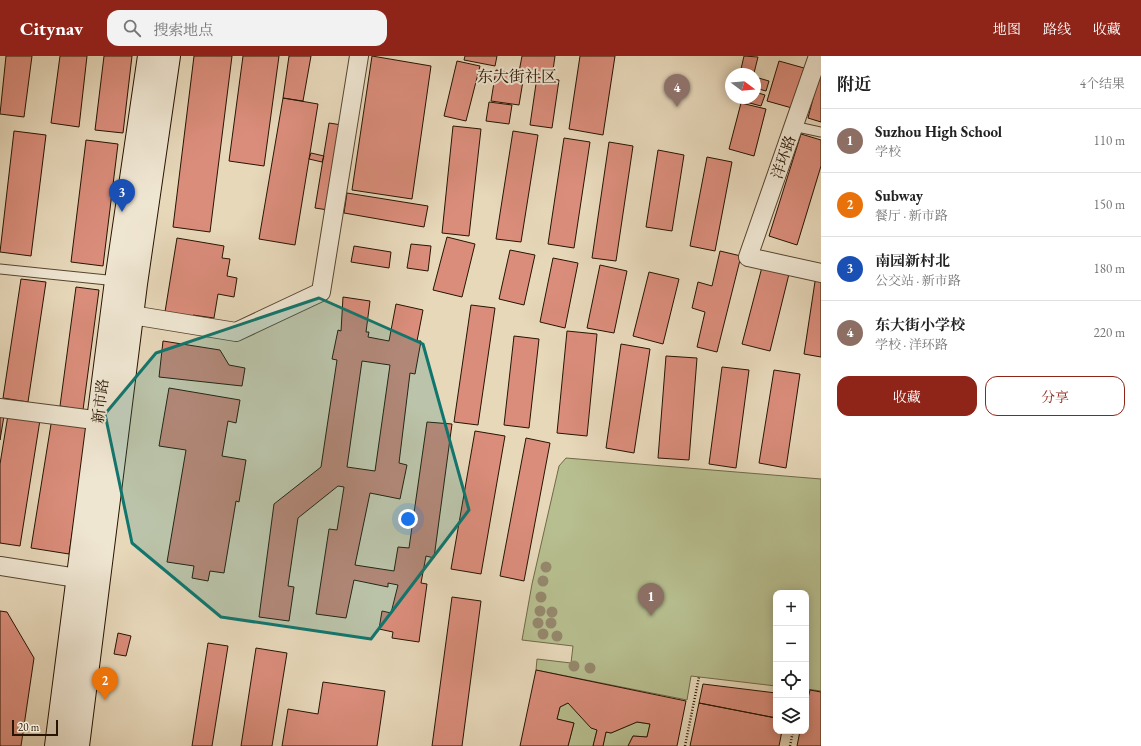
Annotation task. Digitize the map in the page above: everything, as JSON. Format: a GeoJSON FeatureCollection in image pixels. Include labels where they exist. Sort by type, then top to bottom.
{"type":"FeatureCollection","features":[{"type":"Feature","properties":{"kind":"main road","name":"新市路"},"geometry":{"type":"LineString","coordinates":[[78,746],[108,422],[126,282],[149,56]]}},
{"type":"Feature","properties":{"kind":"main road","name":"新市路"},"geometry":{"type":"LineString","coordinates":[[56,746],[77,578],[108,422],[132,314],[126,282],[169,56]]}},
{"type":"Feature","properties":{"kind":"street"},"geometry":{"type":"LineString","coordinates":[[132,314],[236,332],[321,292],[359,56]]}},
{"type":"Feature","properties":{"kind":"street","name":"洋环路"},"geometry":{"type":"LineString","coordinates":[[818,56],[748,257],[821,273]]}},
{"type":"Feature","properties":{"kind":"street"},"geometry":{"type":"LineString","coordinates":[[0,408],[108,422]]}},
{"type":"Feature","properties":{"kind":"street"},"geometry":{"type":"LineString","coordinates":[[0,566],[77,578]]}},
{"type":"Feature","properties":{"kind":"lane"},"geometry":{"type":"LineString","coordinates":[[793,126],[821,132]]}},
{"type":"Feature","properties":{"kind":"lane"},"geometry":{"type":"LineString","coordinates":[[0,269],[126,282]]}},
{"type":"Feature","properties":{"kind":"path"},"geometry":{"type":"LineString","coordinates":[[685,746],[699,677]]}},
{"type":"Feature","properties":{"kind":"path"},"geometry":{"type":"LineString","coordinates":[[790,746],[792,734]]}},
{"type":"Feature","properties":{"kind":"highlighted area"},"geometry":{"type":"Polygon","coordinates":[[[319,298],[423,344],[469,510],[371,639],[221,617],[132,543],[105,414],[156,353],[319,298]]]}},
{"type":"Feature","properties":{"kind":"green space"},"geometry":{"type":"Polygon","coordinates":[[[566,458],[821,479],[821,691],[809,689],[809,590],[773,590],[773,686],[691,676],[687,700],[536,670],[537,659],[571,663],[573,646],[522,640],[532,584],[559,466],[566,458]]]}},
{"type":"Feature","properties":{"kind":"green space"},"geometry":{"type":"Polygon","coordinates":[[[568,703],[597,730],[593,746],[568,746],[574,723],[557,719],[560,707],[568,703]]]}},
{"type":"Feature","properties":{"kind":"green space"},"geometry":{"type":"Polygon","coordinates":[[[637,722],[650,724],[647,737],[633,736],[628,746],[603,746],[606,732],[611,733],[637,722]]]}},
{"type":"Feature","properties":{"kind":"building"},"geometry":{"type":"Polygon","coordinates":[[[6,56],[32,56],[24,117],[0,114],[6,56]]]}},
{"type":"Feature","properties":{"kind":"building"},"geometry":{"type":"Polygon","coordinates":[[[60,56],[87,56],[79,127],[51,123],[60,56]]]}},
{"type":"Feature","properties":{"kind":"building"},"geometry":{"type":"Polygon","coordinates":[[[104,56],[132,56],[123,133],[95,130],[104,56]]]}},
{"type":"Feature","properties":{"kind":"building"},"geometry":{"type":"Polygon","coordinates":[[[194,56],[232,56],[210,232],[173,227],[194,56]]]}},
{"type":"Feature","properties":{"kind":"building"},"geometry":{"type":"Polygon","coordinates":[[[243,56],[279,56],[264,166],[229,161],[243,56]]]}},
{"type":"Feature","properties":{"kind":"building"},"geometry":{"type":"Polygon","coordinates":[[[289,56],[311,56],[303,101],[283,98],[289,56]]]}},
{"type":"Feature","properties":{"kind":"building"},"geometry":{"type":"Polygon","coordinates":[[[372,56],[431,66],[412,199],[352,190],[372,56]]]}},
{"type":"Feature","properties":{"kind":"building"},"geometry":{"type":"Polygon","coordinates":[[[465,56],[497,56],[495,66],[464,60],[465,56]]]}},
{"type":"Feature","properties":{"kind":"building"},"geometry":{"type":"Polygon","coordinates":[[[522,56],[555,56],[552,77],[519,72],[522,56]]]}},
{"type":"Feature","properties":{"kind":"building"},"geometry":{"type":"Polygon","coordinates":[[[580,56],[615,56],[603,135],[569,129],[580,56]]]}},
{"type":"Feature","properties":{"kind":"building"},"geometry":{"type":"Polygon","coordinates":[[[744,56],[758,57],[755,68],[741,68],[744,56]]]}},
{"type":"Feature","properties":{"kind":"building"},"geometry":{"type":"Polygon","coordinates":[[[457,61],[480,66],[466,121],[444,116],[457,61]]]}},
{"type":"Feature","properties":{"kind":"building"},"geometry":{"type":"Polygon","coordinates":[[[779,61],[804,68],[792,108],[767,101],[779,61]]]}},
{"type":"Feature","properties":{"kind":"building"},"geometry":{"type":"Polygon","coordinates":[[[821,68],[821,122],[808,118],[821,68]]]}},
{"type":"Feature","properties":{"kind":"building"},"geometry":{"type":"Polygon","coordinates":[[[496,70],[524,75],[519,105],[491,101],[496,70]]]}},
{"type":"Feature","properties":{"kind":"building"},"geometry":{"type":"Polygon","coordinates":[[[537,77],[559,80],[552,128],[530,125],[537,77]]]}},
{"type":"Feature","properties":{"kind":"building"},"geometry":{"type":"Polygon","coordinates":[[[761,79],[769,81],[766,91],[761,90],[761,79]]]}},
{"type":"Feature","properties":{"kind":"building"},"geometry":{"type":"Polygon","coordinates":[[[761,94],[765,95],[761,106],[754,104],[761,104],[761,94]]]}},
{"type":"Feature","properties":{"kind":"building"},"geometry":{"type":"Polygon","coordinates":[[[283,98],[318,104],[295,245],[259,239],[283,98]]]}},
{"type":"Feature","properties":{"kind":"building"},"geometry":{"type":"Polygon","coordinates":[[[489,102],[512,105],[509,124],[486,121],[489,102]]]}},
{"type":"Feature","properties":{"kind":"building"},"geometry":{"type":"Polygon","coordinates":[[[741,104],[766,109],[754,156],[729,149],[741,104]]]}},
{"type":"Feature","properties":{"kind":"building"},"geometry":{"type":"Polygon","coordinates":[[[329,123],[342,125],[328,210],[315,208],[329,123]]]}},
{"type":"Feature","properties":{"kind":"building"},"geometry":{"type":"Polygon","coordinates":[[[453,126],[481,129],[469,236],[442,233],[453,126]]]}},
{"type":"Feature","properties":{"kind":"building"},"geometry":{"type":"Polygon","coordinates":[[[14,131],[46,135],[31,256],[0,252],[14,131]]]}},
{"type":"Feature","properties":{"kind":"building"},"geometry":{"type":"Polygon","coordinates":[[[513,131],[538,135],[521,242],[496,239],[513,131]]]}},
{"type":"Feature","properties":{"kind":"building"},"geometry":{"type":"Polygon","coordinates":[[[801,134],[821,140],[821,166],[797,245],[769,236],[801,134]]]}},
{"type":"Feature","properties":{"kind":"building"},"geometry":{"type":"Polygon","coordinates":[[[564,138],[590,142],[574,248],[548,244],[564,138]]]}},
{"type":"Feature","properties":{"kind":"building"},"geometry":{"type":"Polygon","coordinates":[[[86,140],[118,144],[103,266],[71,262],[86,140]]]}},
{"type":"Feature","properties":{"kind":"building"},"geometry":{"type":"Polygon","coordinates":[[[609,142],[633,146],[616,261],[592,258],[609,142]]]}},
{"type":"Feature","properties":{"kind":"building"},"geometry":{"type":"Polygon","coordinates":[[[658,150],[684,155],[672,231],[646,227],[658,150]]]}},
{"type":"Feature","properties":{"kind":"building"},"geometry":{"type":"Polygon","coordinates":[[[311,153],[324,156],[322,162],[309,159],[311,153]]]}},
{"type":"Feature","properties":{"kind":"building"},"geometry":{"type":"Polygon","coordinates":[[[707,157],[732,162],[715,251],[690,246],[707,157]]]}},
{"type":"Feature","properties":{"kind":"building"},"geometry":{"type":"Polygon","coordinates":[[[347,193],[428,206],[424,227],[344,213],[347,193]]]}},
{"type":"Feature","properties":{"kind":"building"},"geometry":{"type":"Polygon","coordinates":[[[447,237],[475,244],[462,297],[433,290],[447,237]]]}},
{"type":"Feature","properties":{"kind":"building"},"geometry":{"type":"Polygon","coordinates":[[[177,238],[224,246],[222,258],[230,259],[227,276],[237,278],[234,297],[218,294],[214,318],[193,315],[192,323],[164,318],[177,238]]]}},
{"type":"Feature","properties":{"kind":"building"},"geometry":{"type":"Polygon","coordinates":[[[411,244],[431,246],[428,271],[407,268],[411,244]]]}},
{"type":"Feature","properties":{"kind":"building"},"geometry":{"type":"Polygon","coordinates":[[[354,246],[391,252],[389,268],[351,262],[354,246]]]}},
{"type":"Feature","properties":{"kind":"building"},"geometry":{"type":"Polygon","coordinates":[[[510,250],[535,255],[524,305],[499,299],[510,250]]]}},
{"type":"Feature","properties":{"kind":"building"},"geometry":{"type":"Polygon","coordinates":[[[720,251],[741,256],[717,352],[697,347],[705,312],[692,308],[698,282],[712,286],[720,251]]]}},
{"type":"Feature","properties":{"kind":"building"},"geometry":{"type":"Polygon","coordinates":[[[553,258],[578,263],[565,328],[540,322],[553,258]]]}},
{"type":"Feature","properties":{"kind":"building"},"geometry":{"type":"Polygon","coordinates":[[[600,265],[627,271],[614,333],[587,328],[600,265]]]}},
{"type":"Feature","properties":{"kind":"building"},"geometry":{"type":"Polygon","coordinates":[[[762,267],[789,274],[770,351],[742,344],[762,267]]]}},
{"type":"Feature","properties":{"kind":"building"},"geometry":{"type":"Polygon","coordinates":[[[649,272],[679,279],[663,344],[633,336],[649,272]]]}},
{"type":"Feature","properties":{"kind":"building"},"geometry":{"type":"Polygon","coordinates":[[[816,275],[821,276],[821,357],[804,354],[816,275]]]}},
{"type":"Feature","properties":{"kind":"building"},"geometry":{"type":"Polygon","coordinates":[[[21,279],[46,282],[28,402],[3,398],[21,279]]]}},
{"type":"Feature","properties":{"kind":"building"},"geometry":{"type":"Polygon","coordinates":[[[76,287],[99,290],[83,410],[60,406],[76,287]]]}},
{"type":"Feature","properties":{"kind":"building"},"geometry":{"type":"Polygon","coordinates":[[[343,297],[370,301],[366,332],[369,332],[368,337],[389,341],[396,304],[423,310],[417,341],[421,341],[415,374],[410,373],[399,463],[407,465],[400,499],[370,493],[355,565],[394,571],[398,547],[409,548],[427,422],[452,424],[434,558],[426,556],[421,583],[427,584],[419,642],[392,638],[393,632],[379,629],[382,611],[391,613],[398,585],[388,583],[388,587],[354,580],[346,618],[316,614],[329,529],[337,530],[344,487],[338,486],[298,518],[288,586],[294,587],[289,621],[259,617],[274,504],[321,467],[337,360],[332,359],[338,330],[341,331],[343,297]],[[362,361],[347,467],[375,471],[390,365],[362,361]]]}},
{"type":"Feature","properties":{"kind":"building"},"geometry":{"type":"Polygon","coordinates":[[[471,305],[495,308],[478,425],[454,422],[471,305]]]}},
{"type":"Feature","properties":{"kind":"building"},"geometry":{"type":"Polygon","coordinates":[[[567,331],[597,334],[587,436],[557,433],[567,331]]]}},
{"type":"Feature","properties":{"kind":"building"},"geometry":{"type":"Polygon","coordinates":[[[514,336],[539,339],[529,428],[504,425],[514,336]]]}},
{"type":"Feature","properties":{"kind":"building"},"geometry":{"type":"Polygon","coordinates":[[[163,341],[220,350],[229,365],[245,368],[242,386],[159,377],[163,341]]]}},
{"type":"Feature","properties":{"kind":"building"},"geometry":{"type":"Polygon","coordinates":[[[621,344],[650,349],[634,453],[606,448],[621,344]]]}},
{"type":"Feature","properties":{"kind":"building"},"geometry":{"type":"Polygon","coordinates":[[[666,356],[697,358],[689,460],[658,458],[666,356]]]}},
{"type":"Feature","properties":{"kind":"building"},"geometry":{"type":"Polygon","coordinates":[[[722,367],[749,370],[736,468],[709,464],[722,367]]]}},
{"type":"Feature","properties":{"kind":"building"},"geometry":{"type":"Polygon","coordinates":[[[774,370],[800,374],[786,468],[759,463],[774,370]]]}},
{"type":"Feature","properties":{"kind":"building"},"geometry":{"type":"Polygon","coordinates":[[[169,388],[240,400],[236,423],[228,421],[222,456],[246,460],[239,502],[236,501],[224,573],[210,571],[208,581],[192,578],[194,566],[167,562],[186,450],[159,446],[169,388]]]}},
{"type":"Feature","properties":{"kind":"building"},"geometry":{"type":"Polygon","coordinates":[[[8,415],[40,420],[20,546],[0,543],[0,464],[8,415]]]}},
{"type":"Feature","properties":{"kind":"building"},"geometry":{"type":"Polygon","coordinates":[[[0,416],[4,416],[0,440],[0,416]]]}},
{"type":"Feature","properties":{"kind":"building"},"geometry":{"type":"Polygon","coordinates":[[[52,418],[89,424],[69,554],[31,548],[52,418]]]}},
{"type":"Feature","properties":{"kind":"building"},"geometry":{"type":"Polygon","coordinates":[[[475,431],[505,436],[481,574],[451,569],[475,431]]]}},
{"type":"Feature","properties":{"kind":"building"},"geometry":{"type":"Polygon","coordinates":[[[526,438],[550,443],[524,581],[500,576],[526,438]]]}},
{"type":"Feature","properties":{"kind":"building"},"geometry":{"type":"Polygon","coordinates":[[[452,597],[481,601],[462,746],[432,746],[452,597]]]}},
{"type":"Feature","properties":{"kind":"building"},"geometry":{"type":"Polygon","coordinates":[[[0,611],[7,612],[34,658],[21,746],[0,746],[0,611]]]}},
{"type":"Feature","properties":{"kind":"building"},"geometry":{"type":"Polygon","coordinates":[[[118,633],[131,636],[126,656],[114,654],[118,633]]]}},
{"type":"Feature","properties":{"kind":"building"},"geometry":{"type":"Polygon","coordinates":[[[208,643],[228,646],[212,746],[192,746],[208,643]]]}},
{"type":"Feature","properties":{"kind":"building"},"geometry":{"type":"Polygon","coordinates":[[[256,648],[287,653],[272,746],[241,746],[256,648]]]}},
{"type":"Feature","properties":{"kind":"building"},"geometry":{"type":"Polygon","coordinates":[[[536,670],[686,701],[677,746],[628,746],[633,736],[647,737],[650,724],[637,722],[611,733],[606,732],[603,746],[593,746],[597,730],[591,728],[568,703],[560,707],[557,719],[574,723],[568,746],[520,746],[536,670]]]}},
{"type":"Feature","properties":{"kind":"building"},"geometry":{"type":"Polygon","coordinates":[[[323,682],[385,691],[377,746],[282,746],[288,709],[318,714],[323,682]]]}},
{"type":"Feature","properties":{"kind":"building"},"geometry":{"type":"Polygon","coordinates":[[[703,684],[773,693],[773,717],[699,703],[703,684]]]}},
{"type":"Feature","properties":{"kind":"building"},"geometry":{"type":"Polygon","coordinates":[[[810,690],[821,692],[821,746],[797,746],[799,734],[809,734],[810,690]]]}},
{"type":"Feature","properties":{"kind":"building"},"geometry":{"type":"Polygon","coordinates":[[[699,703],[773,717],[773,734],[781,734],[779,746],[690,746],[699,703]]]}},
{"type":"Feature","properties":{"kind":"place","name":"东大街小学校"},"geometry":{"type":"Point","coordinates":[677,107]}},
{"type":"Feature","properties":{"kind":"place","name":"南园新村北"},"geometry":{"type":"Point","coordinates":[122,212]}},
{"type":"Feature","properties":{"kind":"place","name":"Suzhou High School"},"geometry":{"type":"Point","coordinates":[651,616]}},
{"type":"Feature","properties":{"kind":"place","name":"Subway"},"geometry":{"type":"Point","coordinates":[105,700]}},
{"type":"Feature","properties":{"kind":"district","name":"东大街社区"},"geometry":{"type":"Point","coordinates":[517,76]}}]}
